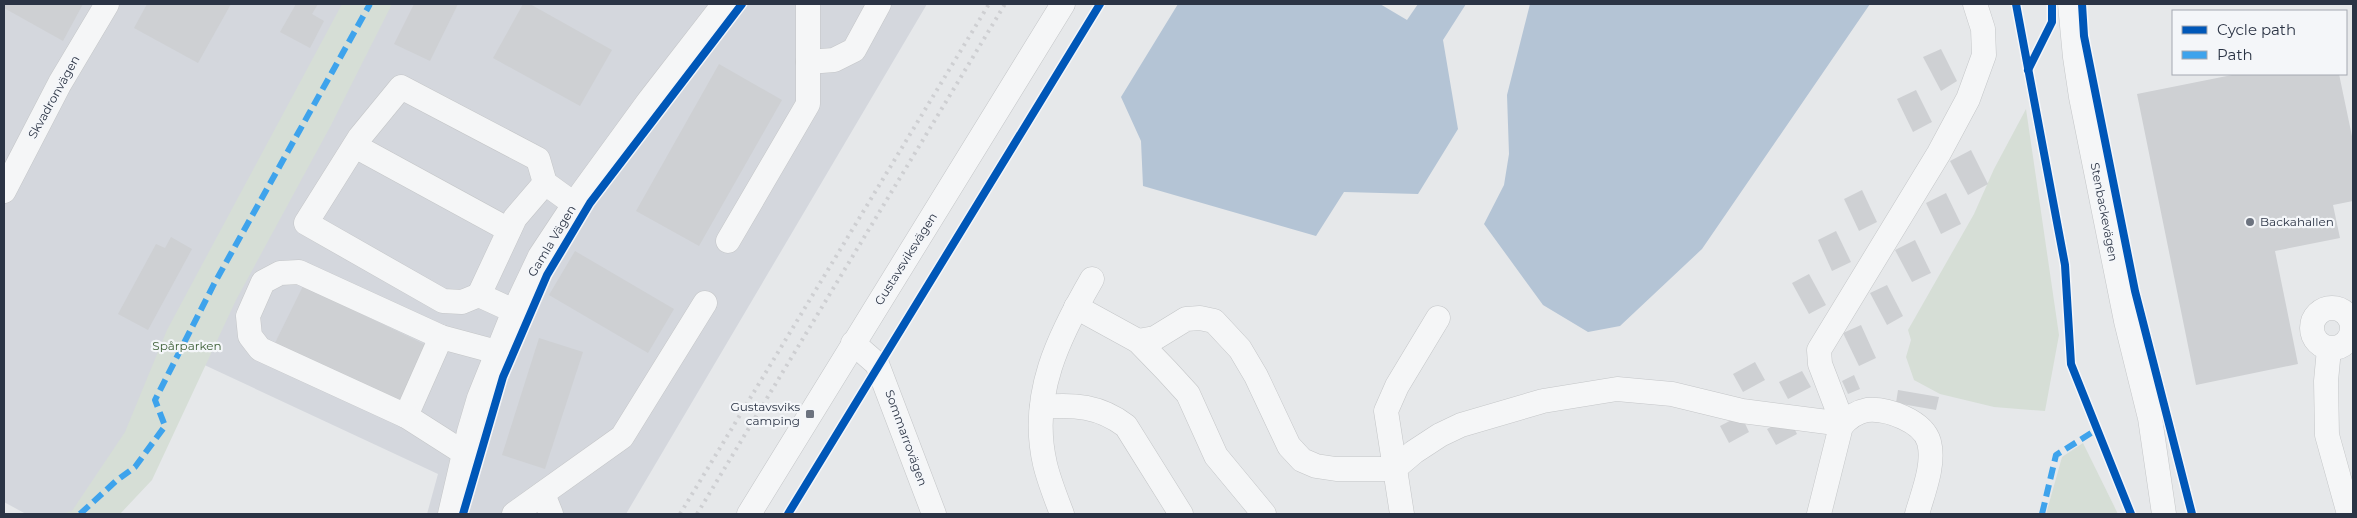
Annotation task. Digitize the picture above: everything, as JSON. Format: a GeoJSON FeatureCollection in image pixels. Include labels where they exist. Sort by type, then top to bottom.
{"type":"FeatureCollection","features":[{"type":"Feature","properties":{"kind":"street","name":"Skvadronvägen"},"geometry":{"type":"LineString","coordinates":[[4,191],[60,83],[107,4]]}},
{"type":"Feature","properties":{"kind":"street","name":"Gamla Vägen"},"geometry":{"type":"LineString","coordinates":[[450,514],[479,398],[514,310],[540,256],[574,204],[648,102],[724,4]]}},
{"type":"Feature","properties":{"kind":"street"},"geometry":{"type":"LineString","coordinates":[[728,241],[808,104],[808,4]]}},
{"type":"Feature","properties":{"kind":"street"},"geometry":{"type":"LineString","coordinates":[[808,62],[834,60],[854,50],[879,4]]}},
{"type":"Feature","properties":{"kind":"street","name":"Gustavsviksvägen"},"geometry":{"type":"LineString","coordinates":[[749,514],[853,342],[1063,4]]}},
{"type":"Feature","properties":{"kind":"street"},"geometry":{"type":"LineString","coordinates":[[1843,424],[1820,364],[1819,350],[1939,153],[1968,99],[1984,55],[1983,29],[1975,4]]}},
{"type":"Feature","properties":{"kind":"street","name":"Stenbackevägen"},"geometry":{"type":"LineString","coordinates":[[2070,4],[2074,57],[2081,97],[2126,321],[2150,418],[2180,514]]}},
{"type":"Feature","properties":{"kind":"street"},"geometry":{"type":"LineString","coordinates":[[545,183],[515,218],[479,295],[462,302],[443,301],[306,223],[355,146],[401,87],[538,159],[545,183],[574,204]]}},
{"type":"Feature","properties":{"kind":"street"},"geometry":{"type":"LineString","coordinates":[[355,146],[509,230]]}},
{"type":"Feature","properties":{"kind":"street"},"geometry":{"type":"LineString","coordinates":[[464,453],[406,416],[260,349],[250,336],[248,316],[254,297],[263,282],[280,273],[299,272],[441,337],[496,352]]}},
{"type":"Feature","properties":{"kind":"street"},"geometry":{"type":"LineString","coordinates":[[1062,514],[1045,463],[1041,433],[1045,382],[1065,326],[1092,279]]}},
{"type":"Feature","properties":{"kind":"street"},"geometry":{"type":"LineString","coordinates":[[479,295],[514,310]]}},
{"type":"Feature","properties":{"kind":"street"},"geometry":{"type":"LineString","coordinates":[[514,514],[547,504],[622,437],[705,303]]}},
{"type":"Feature","properties":{"kind":"street"},"geometry":{"type":"LineString","coordinates":[[1076,306],[1138,341],[1188,394],[1216,456],[1264,514]]}},
{"type":"Feature","properties":{"kind":"street"},"geometry":{"type":"LineString","coordinates":[[1138,341],[1156,338],[1186,319],[1200,318],[1214,321],[1240,349],[1256,376],[1289,446],[1302,460],[1316,466],[1336,469],[1394,469],[1414,452],[1440,435],[1461,426],[1543,401],[1617,390],[1672,394],[1742,411],[1843,424]]}},
{"type":"Feature","properties":{"kind":"street"},"geometry":{"type":"LineString","coordinates":[[1402,514],[1386,411],[1389,400],[1438,318]]}},
{"type":"Feature","properties":{"kind":"street"},"geometry":{"type":"LineString","coordinates":[[406,416],[441,337]]}},
{"type":"Feature","properties":{"kind":"street","name":"Sommarrovägen"},"geometry":{"type":"LineString","coordinates":[[853,342],[878,364],[934,514]]}},
{"type":"Feature","properties":{"kind":"street"},"geometry":{"type":"LineString","coordinates":[[2328,349],[2326,381],[2327,435],[2349,514]]}},
{"type":"Feature","properties":{"kind":"street"},"geometry":{"type":"LineString","coordinates":[[1042,408],[1081,406],[1101,410],[1126,426],[1181,514]]}},
{"type":"Feature","properties":{"kind":"street"},"geometry":{"type":"LineString","coordinates":[[1819,514],[1836,444],[1843,424],[1851,416],[1866,410],[1881,411],[1903,418],[1919,427],[1929,440],[1931,454],[1917,514]]}},
{"type":"Feature","properties":{"kind":"street","name":"Stenbackevägen"},"geometry":{"type":"LineString","coordinates":[[2150,418],[2164,514]]}},
{"type":"Feature","properties":{"kind":"shaded area"},"geometry":{"type":"Polygon","coordinates":[[[4,4],[927,4],[626,514],[427,514],[438,474],[198,362],[72,514],[26,514],[4,502],[4,4]]]}},
{"type":"Feature","properties":{"kind":"green space","name":"Spårparken"},"geometry":{"type":"Polygon","coordinates":[[[342,4],[392,4],[330,127],[236,300],[152,480],[120,514],[61,514],[72,511],[125,432],[167,330],[342,4]]]}},
{"type":"Feature","properties":{"kind":"green space"},"geometry":{"type":"Polygon","coordinates":[[[2026,109],[2059,335],[2045,411],[1994,407],[1940,394],[1914,380],[1906,357],[1911,340],[1908,330],[1974,214],[1994,169],[2026,109]]]}},
{"type":"Feature","properties":{"kind":"green space"},"geometry":{"type":"Polygon","coordinates":[[[2083,443],[2118,514],[2046,514],[2062,457],[2083,443]]]}},
{"type":"Feature","properties":{"kind":"water"},"geometry":{"type":"Polygon","coordinates":[[[1178,4],[1380,4],[1407,20],[1418,4],[1466,4],[1443,40],[1458,129],[1418,194],[1344,192],[1316,236],[1143,186],[1141,141],[1121,97],[1178,4]]]}},
{"type":"Feature","properties":{"kind":"water"},"geometry":{"type":"Polygon","coordinates":[[[1530,4],[1870,4],[1702,249],[1620,326],[1588,332],[1543,305],[1484,224],[1504,185],[1509,154],[1507,95],[1530,4]]]}},
{"type":"Feature","properties":{"kind":"building"},"geometry":{"type":"Polygon","coordinates":[[[4,4],[83,4],[63,41],[4,8],[4,4]]]}},
{"type":"Feature","properties":{"kind":"building"},"geometry":{"type":"Polygon","coordinates":[[[147,4],[231,4],[198,63],[134,28],[147,4]]]}},
{"type":"Feature","properties":{"kind":"building"},"geometry":{"type":"Polygon","coordinates":[[[296,4],[318,4],[312,14],[324,21],[310,48],[280,32],[296,4]]]}},
{"type":"Feature","properties":{"kind":"building"},"geometry":{"type":"Polygon","coordinates":[[[414,4],[458,4],[430,61],[394,44],[414,4]]]}},
{"type":"Feature","properties":{"kind":"building"},"geometry":{"type":"Polygon","coordinates":[[[523,4],[530,4],[612,50],[580,106],[493,58],[523,4]]]}},
{"type":"Feature","properties":{"kind":"building"},"geometry":{"type":"Polygon","coordinates":[[[1941,49],[1957,81],[1941,91],[1923,57],[1941,49]]]}},
{"type":"Feature","properties":{"kind":"building"},"geometry":{"type":"Polygon","coordinates":[[[719,64],[782,100],[699,246],[636,211],[719,64]]]}},
{"type":"Feature","properties":{"kind":"building","name":"Backahallen"},"geometry":{"type":"Polygon","coordinates":[[[2232,75],[2339,75],[2353,141],[2353,201],[2333,205],[2340,238],[2275,251],[2298,364],[2196,385],[2137,94],[2232,75]]]}},
{"type":"Feature","properties":{"kind":"building"},"geometry":{"type":"Polygon","coordinates":[[[1916,90],[1932,122],[1913,132],[1897,99],[1916,90]]]}},
{"type":"Feature","properties":{"kind":"building"},"geometry":{"type":"Polygon","coordinates":[[[1971,150],[1988,184],[1968,195],[1950,161],[1971,150]]]}},
{"type":"Feature","properties":{"kind":"building"},"geometry":{"type":"Polygon","coordinates":[[[1862,190],[1877,222],[1859,231],[1844,199],[1862,190]]]}},
{"type":"Feature","properties":{"kind":"building"},"geometry":{"type":"Polygon","coordinates":[[[1946,193],[1961,224],[1941,234],[1926,203],[1946,193]]]}},
{"type":"Feature","properties":{"kind":"building"},"geometry":{"type":"Polygon","coordinates":[[[1836,231],[1851,262],[1832,271],[1818,240],[1836,231]]]}},
{"type":"Feature","properties":{"kind":"building"},"geometry":{"type":"Polygon","coordinates":[[[171,237],[192,249],[148,330],[118,314],[156,244],[165,248],[171,237]]]}},
{"type":"Feature","properties":{"kind":"building"},"geometry":{"type":"Polygon","coordinates":[[[1915,240],[1931,273],[1912,282],[1895,250],[1915,240]]]}},
{"type":"Feature","properties":{"kind":"building"},"geometry":{"type":"Polygon","coordinates":[[[575,251],[674,309],[648,353],[549,295],[575,251]]]}},
{"type":"Feature","properties":{"kind":"building"},"geometry":{"type":"Polygon","coordinates":[[[1809,274],[1826,305],[1809,314],[1792,283],[1809,274]]]}},
{"type":"Feature","properties":{"kind":"building"},"geometry":{"type":"Polygon","coordinates":[[[1887,285],[1903,316],[1887,325],[1870,293],[1887,285]]]}},
{"type":"Feature","properties":{"kind":"building"},"geometry":{"type":"Polygon","coordinates":[[[303,286],[426,345],[399,401],[275,343],[303,286]]]}},
{"type":"Feature","properties":{"kind":"building"},"geometry":{"type":"Polygon","coordinates":[[[1861,325],[1876,358],[1859,366],[1843,333],[1861,325]]]}},
{"type":"Feature","properties":{"kind":"building"},"geometry":{"type":"Polygon","coordinates":[[[539,338],[583,352],[545,469],[502,455],[539,338]]]}},
{"type":"Feature","properties":{"kind":"building"},"geometry":{"type":"Polygon","coordinates":[[[1755,362],[1765,380],[1743,392],[1733,374],[1755,362]]]}},
{"type":"Feature","properties":{"kind":"building"},"geometry":{"type":"Polygon","coordinates":[[[1802,371],[1811,387],[1788,399],[1779,382],[1802,371]]]}},
{"type":"Feature","properties":{"kind":"building"},"geometry":{"type":"Polygon","coordinates":[[[1854,375],[1860,389],[1848,394],[1842,381],[1854,375]]]}},
{"type":"Feature","properties":{"kind":"building"},"geometry":{"type":"Polygon","coordinates":[[[1898,390],[1939,397],[1936,410],[1896,403],[1898,390]]]}},
{"type":"Feature","properties":{"kind":"building"},"geometry":{"type":"Polygon","coordinates":[[[1741,415],[1749,432],[1729,443],[1720,426],[1741,415]]]}},
{"type":"Feature","properties":{"kind":"building"},"geometry":{"type":"Polygon","coordinates":[[[1789,418],[1797,434],[1776,445],[1767,429],[1789,418]]]}},
{"type":"Feature","properties":{"kind":"railway"},"geometry":{"type":"LineString","coordinates":[[680,514],[989,4]]}},
{"type":"Feature","properties":{"kind":"railway"},"geometry":{"type":"LineString","coordinates":[[697,514],[1005,4]]}},
{"type":"Feature","properties":{"kind":"marked path"},"geometry":{"type":"LineString","coordinates":[[80,514],[116,481],[135,467],[165,426],[155,400],[214,284],[370,4]]}},
{"type":"Feature","properties":{"kind":"marked path"},"geometry":{"type":"LineString","coordinates":[[2042,514],[2056,455],[2096,430]]}},
{"type":"Feature","properties":{"kind":"cycle path"},"geometry":{"type":"LineString","coordinates":[[463,514],[503,377],[547,275],[590,203],[742,4]]}},
{"type":"Feature","properties":{"kind":"cycle path"},"geometry":{"type":"LineString","coordinates":[[788,514],[1100,4]]}},
{"type":"Feature","properties":{"kind":"cycle path"},"geometry":{"type":"LineString","coordinates":[[2016,4],[2065,265],[2071,364],[2131,514]]}},
{"type":"Feature","properties":{"kind":"cycle path"},"geometry":{"type":"LineString","coordinates":[[2028,70],[2052,22],[2052,4]]}},
{"type":"Feature","properties":{"kind":"cycle path"},"geometry":{"type":"LineString","coordinates":[[2082,4],[2084,36],[2135,291],[2192,514]]}},
{"type":"Feature","properties":{"kind":"place","name":"Backahallen"},"geometry":{"type":"Point","coordinates":[2250,222]}},
{"type":"Feature","properties":{"kind":"place","name":"Gustavsviks camping"},"geometry":{"type":"Point","coordinates":[810,414]}}]}
